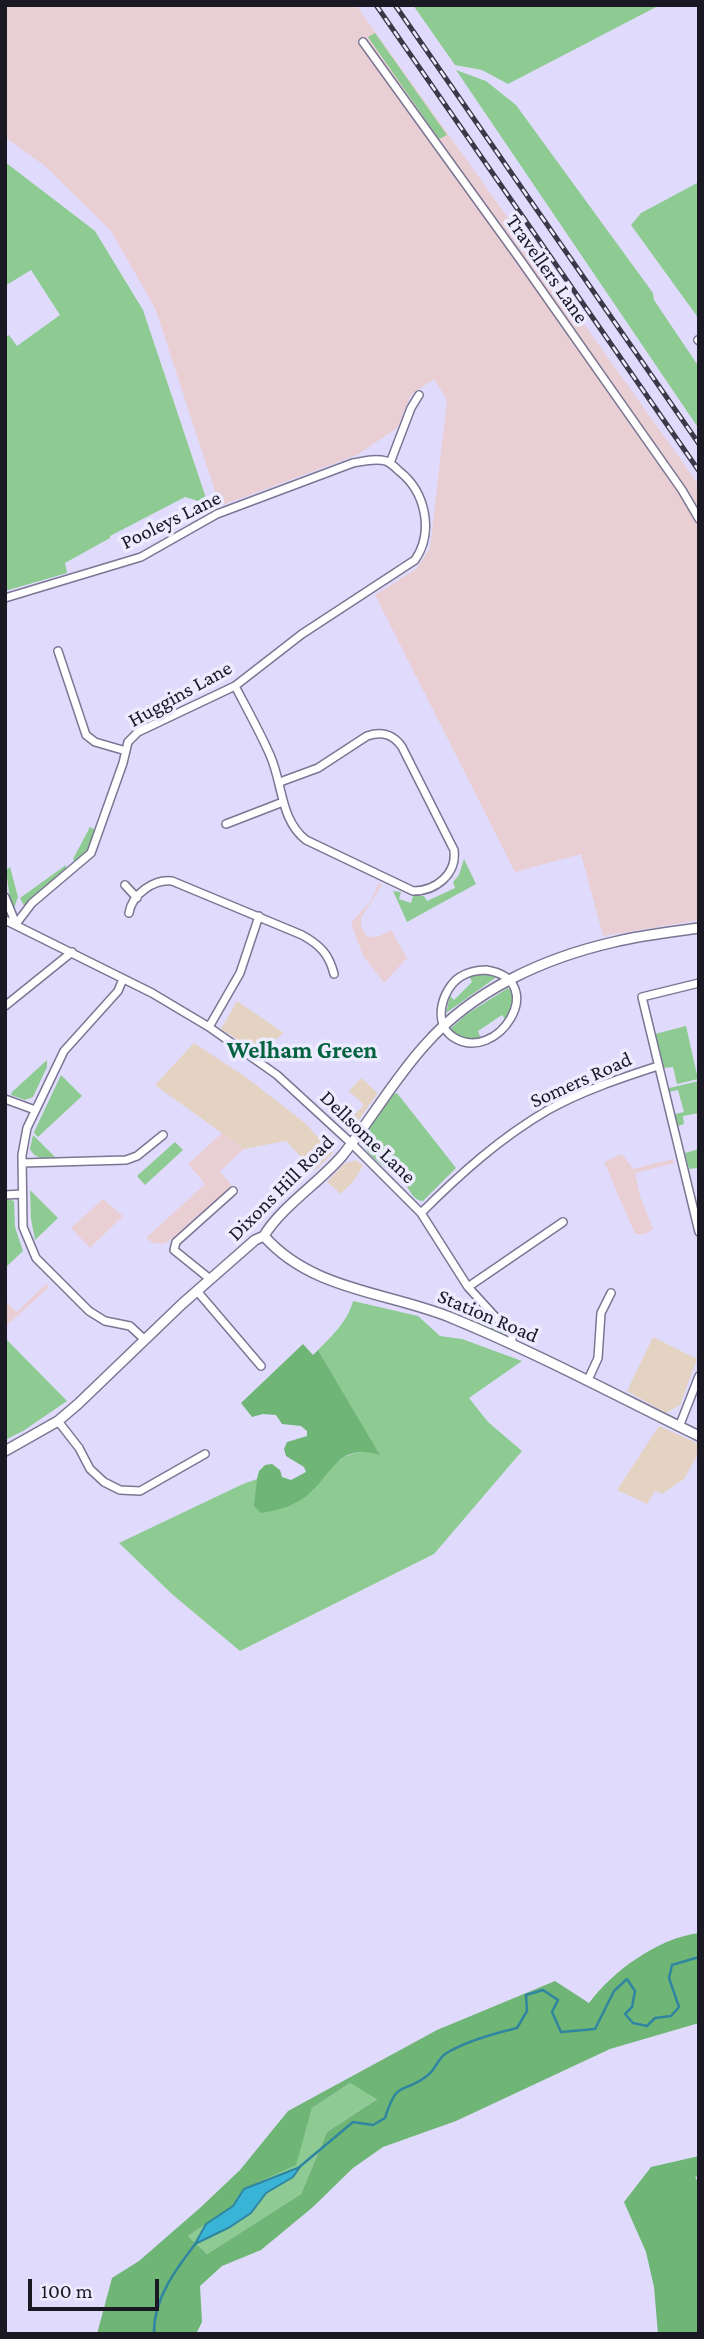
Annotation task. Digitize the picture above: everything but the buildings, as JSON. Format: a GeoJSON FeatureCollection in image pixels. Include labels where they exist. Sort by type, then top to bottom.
{"type":"FeatureCollection","features":[{"type":"Feature","properties":{"kind":"street","name":"Travellers Lane"},"geometry":{"type":"LineString","coordinates":[[363,42],[513,249],[682,490],[699,519]]}},
{"type":"Feature","properties":{"kind":"street"},"geometry":{"type":"LineString","coordinates":[[390,463],[411,408],[419,395]]}},
{"type":"Feature","properties":{"kind":"street","name":"Pooleys Lane"},"geometry":{"type":"LineString","coordinates":[[5,598],[141,557],[217,514],[353,463],[368,460],[390,463]]}},
{"type":"Feature","properties":{"kind":"street","name":"Huggins Lane"},"geometry":{"type":"LineString","coordinates":[[16,924],[32,903],[92,853],[128,743],[138,732],[235,686],[302,634],[415,560],[421,551],[425,533],[424,504],[413,484],[390,463]]}},
{"type":"Feature","properties":{"kind":"street"},"geometry":{"type":"LineString","coordinates":[[58,651],[86,735],[94,742],[126,751]]}},
{"type":"Feature","properties":{"kind":"street"},"geometry":{"type":"LineString","coordinates":[[235,686],[270,755],[293,827],[306,840],[407,889],[426,889],[445,879],[454,867],[454,850],[402,747],[391,735],[375,733],[367,736],[318,768],[280,782]]}},
{"type":"Feature","properties":{"kind":"street"},"geometry":{"type":"LineString","coordinates":[[226,824],[283,802]]}},
{"type":"Feature","properties":{"kind":"street"},"geometry":{"type":"LineString","coordinates":[[129,913],[130,906],[156,882],[172,881],[259,916],[314,942],[330,958],[334,974]]}},
{"type":"Feature","properties":{"kind":"street"},"geometry":{"type":"LineString","coordinates":[[125,885],[137,898]]}},
{"type":"Feature","properties":{"kind":"street"},"geometry":{"type":"LineString","coordinates":[[5,897],[16,924]]}},
{"type":"Feature","properties":{"kind":"street"},"geometry":{"type":"LineString","coordinates":[[209,1027],[240,973],[259,916]]}},
{"type":"Feature","properties":{"kind":"street","name":"Dellsome Lane"},"geometry":{"type":"LineString","coordinates":[[5,920],[72,952],[209,1027],[277,1076],[351,1143],[421,1213],[468,1287],[512,1335],[512,1344]]}},
{"type":"Feature","properties":{"kind":"street","name":"Dixons Hill Road"},"geometry":{"type":"LineString","coordinates":[[5,1451],[58,1421],[210,1279],[255,1240],[264,1236],[340,1158],[394,1082],[442,1026],[475,1000],[509,981],[557,960],[616,941],[699,928]]}},
{"type":"Feature","properties":{"kind":"street"},"geometry":{"type":"LineString","coordinates":[[5,1006],[72,952]]}},
{"type":"Feature","properties":{"kind":"street"},"geometry":{"type":"LineString","coordinates":[[485,970],[502,974],[516,993],[514,1013],[508,1024],[492,1037],[479,1042],[460,1041],[442,1026],[441,1011],[445,996],[458,978],[467,973],[485,970]]}},
{"type":"Feature","properties":{"kind":"street"},"geometry":{"type":"LineString","coordinates":[[123,979],[118,991],[64,1051],[35,1110],[23,1139],[22,1194],[26,1237],[44,1268],[89,1311],[106,1321],[130,1326],[145,1340]]}},
{"type":"Feature","properties":{"kind":"street"},"geometry":{"type":"LineString","coordinates":[[658,1066],[642,997],[699,983]]}},
{"type":"Feature","properties":{"kind":"street","name":"Somers Road"},"geometry":{"type":"LineString","coordinates":[[421,1213],[483,1155],[528,1122],[612,1081],[658,1066],[699,1232]]}},
{"type":"Feature","properties":{"kind":"street"},"geometry":{"type":"LineString","coordinates":[[5,1099],[35,1110]]}},
{"type":"Feature","properties":{"kind":"street"},"geometry":{"type":"LineString","coordinates":[[22,1163],[126,1160],[137,1156],[163,1135]]}},
{"type":"Feature","properties":{"kind":"street"},"geometry":{"type":"LineString","coordinates":[[210,1279],[174,1250],[176,1242],[233,1191]]}},
{"type":"Feature","properties":{"kind":"street"},"geometry":{"type":"LineString","coordinates":[[5,1195],[22,1194]]}},
{"type":"Feature","properties":{"kind":"street"},"geometry":{"type":"LineString","coordinates":[[468,1287],[563,1222]]}},
{"type":"Feature","properties":{"kind":"street","name":"Station Road"},"geometry":{"type":"LineString","coordinates":[[264,1236],[283,1254],[327,1280],[434,1311],[589,1380],[699,1436]]}},
{"type":"Feature","properties":{"kind":"street"},"geometry":{"type":"LineString","coordinates":[[197,1291],[261,1366]]}},
{"type":"Feature","properties":{"kind":"street"},"geometry":{"type":"LineString","coordinates":[[589,1380],[598,1358],[601,1313],[611,1293]]}},
{"type":"Feature","properties":{"kind":"street"},"geometry":{"type":"LineString","coordinates":[[679,1427],[699,1376]]}},
{"type":"Feature","properties":{"kind":"street"},"geometry":{"type":"LineString","coordinates":[[58,1421],[79,1448],[90,1469],[104,1482],[120,1490],[139,1491],[205,1454]]}},
{"type":"Feature","properties":{"kind":"shaded area"},"geometry":{"type":"Polygon","coordinates":[[[5,5],[356,5],[699,485],[699,920],[603,936],[581,854],[515,872],[375,595],[416,569],[430,548],[447,400],[434,379],[411,395],[397,428],[357,455],[220,506],[155,308],[111,231],[45,166],[5,137],[5,5]]]}},
{"type":"Feature","properties":{"kind":"shaded area"},"geometry":{"type":"Polygon","coordinates":[[[379,883],[382,885],[361,918],[361,926],[366,935],[372,937],[391,930],[407,958],[384,983],[363,956],[351,923],[370,902],[379,883]]]}},
{"type":"Feature","properties":{"kind":"shaded area"},"geometry":{"type":"Polygon","coordinates":[[[237,1001],[284,1033],[258,1053],[221,1029],[237,1001]]]}},
{"type":"Feature","properties":{"kind":"shaded area"},"geometry":{"type":"Polygon","coordinates":[[[194,1043],[247,1078],[305,1123],[333,1153],[314,1171],[286,1141],[244,1149],[155,1085],[194,1043]]]}},
{"type":"Feature","properties":{"kind":"shaded area"},"geometry":{"type":"Polygon","coordinates":[[[361,1078],[378,1093],[355,1125],[347,1131],[343,1127],[364,1105],[349,1091],[361,1078]]]}},
{"type":"Feature","properties":{"kind":"shaded area"},"geometry":{"type":"Polygon","coordinates":[[[222,1133],[244,1149],[220,1171],[232,1186],[169,1241],[164,1244],[153,1243],[146,1238],[205,1184],[188,1164],[222,1133]]]}},
{"type":"Feature","properties":{"kind":"shaded area"},"geometry":{"type":"Polygon","coordinates":[[[622,1154],[633,1169],[673,1159],[674,1163],[635,1173],[640,1196],[653,1229],[645,1234],[635,1234],[604,1162],[622,1154]]]}},
{"type":"Feature","properties":{"kind":"shaded area"},"geometry":{"type":"Polygon","coordinates":[[[355,1160],[363,1165],[356,1178],[341,1194],[327,1182],[344,1164],[355,1160]]]}},
{"type":"Feature","properties":{"kind":"shaded area"},"geometry":{"type":"Polygon","coordinates":[[[103,1199],[123,1216],[90,1248],[71,1228],[103,1199]]]}},
{"type":"Feature","properties":{"kind":"shaded area"},"geometry":{"type":"Polygon","coordinates":[[[47,1283],[48,1288],[5,1327],[5,1301],[17,1312],[47,1283]]]}},
{"type":"Feature","properties":{"kind":"shaded area"},"geometry":{"type":"Polygon","coordinates":[[[653,1337],[697,1359],[680,1405],[666,1413],[627,1391],[653,1337]]]}},
{"type":"Feature","properties":{"kind":"shaded area"},"geometry":{"type":"Polygon","coordinates":[[[659,1426],[699,1444],[699,1452],[684,1479],[662,1494],[655,1491],[647,1504],[617,1490],[659,1426]]]}},
{"type":"Feature","properties":{"kind":"green space"},"geometry":{"type":"Polygon","coordinates":[[[413,5],[660,5],[508,84],[482,70],[455,65],[413,5]]]}},
{"type":"Feature","properties":{"kind":"green space"},"geometry":{"type":"Polygon","coordinates":[[[375,33],[447,135],[439,139],[368,37],[375,33]]]}},
{"type":"Feature","properties":{"kind":"green space"},"geometry":{"type":"Polygon","coordinates":[[[456,70],[486,81],[516,105],[653,293],[654,300],[699,367],[699,429],[456,70]]]}},
{"type":"Feature","properties":{"kind":"green space"},"geometry":{"type":"Polygon","coordinates":[[[5,162],[95,231],[143,310],[208,504],[185,497],[65,563],[67,573],[5,591],[5,337],[9,335],[17,346],[60,315],[31,270],[5,286],[5,162]]]}},
{"type":"Feature","properties":{"kind":"green space"},"geometry":{"type":"Polygon","coordinates":[[[699,182],[699,319],[631,225],[641,213],[699,182]]]}},
{"type":"Feature","properties":{"kind":"green space"},"geometry":{"type":"Polygon","coordinates":[[[90,827],[97,831],[87,852],[76,864],[73,859],[90,827]]]}},
{"type":"Feature","properties":{"kind":"green space"},"geometry":{"type":"Polygon","coordinates":[[[464,859],[476,884],[407,922],[393,891],[401,892],[399,899],[411,903],[413,896],[424,896],[427,901],[455,888],[453,882],[459,875],[464,859]]]}},
{"type":"Feature","properties":{"kind":"green space"},"geometry":{"type":"Polygon","coordinates":[[[66,865],[66,873],[24,906],[20,898],[66,865]]]}},
{"type":"Feature","properties":{"kind":"green space"},"geometry":{"type":"Polygon","coordinates":[[[10,867],[18,897],[14,908],[6,870],[10,867]]]}},
{"type":"Feature","properties":{"kind":"green space"},"geometry":{"type":"Polygon","coordinates":[[[469,976],[498,976],[446,1013],[450,996],[454,1000],[472,982],[469,976]]]}},
{"type":"Feature","properties":{"kind":"green space"},"geometry":{"type":"Polygon","coordinates":[[[508,988],[513,993],[513,1008],[506,1020],[502,1015],[478,1031],[481,1039],[467,1041],[450,1032],[467,1014],[508,988]]]}},
{"type":"Feature","properties":{"kind":"green space"},"geometry":{"type":"Polygon","coordinates":[[[686,1026],[698,1079],[677,1084],[673,1067],[663,1068],[655,1034],[686,1026]]]}},
{"type":"Feature","properties":{"kind":"green space"},"geometry":{"type":"Polygon","coordinates":[[[47,1060],[47,1067],[33,1097],[25,1100],[11,1095],[12,1092],[47,1060]]]}},
{"type":"Feature","properties":{"kind":"green space"},"geometry":{"type":"Polygon","coordinates":[[[61,1075],[82,1096],[38,1137],[34,1133],[35,1130],[61,1075]]]}},
{"type":"Feature","properties":{"kind":"green space"},"geometry":{"type":"Polygon","coordinates":[[[699,1081],[699,1113],[683,1116],[684,1124],[678,1126],[675,1114],[684,1112],[678,1090],[669,1092],[669,1088],[699,1081]]]}},
{"type":"Feature","properties":{"kind":"green space"},"geometry":{"type":"Polygon","coordinates":[[[397,1093],[456,1168],[423,1201],[415,1198],[402,1181],[376,1160],[362,1142],[365,1133],[392,1095],[397,1093]]]}},
{"type":"Feature","properties":{"kind":"green space"},"geometry":{"type":"Polygon","coordinates":[[[33,1135],[55,1157],[41,1157],[32,1153],[30,1149],[33,1135]]]}},
{"type":"Feature","properties":{"kind":"green space"},"geometry":{"type":"Polygon","coordinates":[[[175,1142],[183,1150],[145,1185],[137,1176],[175,1142]]]}},
{"type":"Feature","properties":{"kind":"green space"},"geometry":{"type":"Polygon","coordinates":[[[699,1149],[699,1173],[697,1168],[689,1169],[685,1153],[699,1149]]]}},
{"type":"Feature","properties":{"kind":"green space"},"geometry":{"type":"Polygon","coordinates":[[[30,1190],[58,1218],[35,1240],[31,1219],[30,1190]]]}},
{"type":"Feature","properties":{"kind":"green space"},"geometry":{"type":"Polygon","coordinates":[[[5,1198],[14,1201],[15,1227],[23,1251],[5,1268],[5,1198]]]}},
{"type":"Feature","properties":{"kind":"green space"},"geometry":{"type":"Polygon","coordinates":[[[353,1301],[418,1316],[440,1336],[462,1339],[522,1361],[469,1398],[488,1422],[522,1451],[434,1554],[240,1651],[173,1595],[119,1543],[257,1479],[257,1495],[312,1491],[332,1466],[348,1455],[367,1452],[379,1454],[318,1350],[343,1322],[353,1301]]]}},
{"type":"Feature","properties":{"kind":"green space"},"geometry":{"type":"Polygon","coordinates":[[[480,1309],[505,1333],[503,1336],[472,1320],[480,1309]]]}},
{"type":"Feature","properties":{"kind":"green space"},"geometry":{"type":"Polygon","coordinates":[[[5,1338],[67,1401],[5,1440],[5,1338]]]}},
{"type":"Feature","properties":{"kind":"green space"},"geometry":{"type":"Polygon","coordinates":[[[303,1344],[313,1355],[318,1350],[380,1455],[356,1452],[347,1455],[301,1500],[261,1513],[254,1506],[259,1471],[265,1465],[272,1464],[280,1470],[282,1477],[291,1480],[306,1472],[304,1467],[286,1456],[284,1449],[287,1442],[307,1436],[307,1431],[301,1426],[282,1424],[276,1415],[252,1417],[241,1403],[303,1344]]]}},
{"type":"Feature","properties":{"kind":"green space"},"geometry":{"type":"Polygon","coordinates":[[[699,1933],[699,2023],[610,2049],[456,2121],[383,2147],[353,2168],[313,2207],[261,2250],[222,2266],[200,2286],[202,2322],[196,2334],[97,2334],[112,2278],[139,2261],[240,2170],[288,2111],[437,2030],[555,1981],[589,2003],[611,1979],[638,1958],[683,1936],[699,1933]],[[350,2083],[312,2108],[296,2165],[244,2189],[233,2206],[188,2236],[207,2254],[301,2194],[327,2132],[377,2099],[350,2083]]]}},
{"type":"Feature","properties":{"kind":"green space"},"geometry":{"type":"Polygon","coordinates":[[[350,2083],[378,2098],[327,2132],[301,2194],[207,2254],[188,2236],[233,2206],[244,2189],[295,2165],[312,2108],[350,2083]]]}},
{"type":"Feature","properties":{"kind":"green space"},"geometry":{"type":"Polygon","coordinates":[[[699,2156],[699,2176],[695,2177],[699,2183],[699,2334],[658,2334],[654,2287],[646,2252],[624,2202],[651,2167],[699,2156]]]}},
{"type":"Feature","properties":{"kind":"water"},"geometry":{"type":"Polygon","coordinates":[[[300,2167],[293,2177],[266,2193],[251,2213],[195,2244],[206,2224],[233,2206],[244,2189],[300,2167]]]}},
{"type":"Feature","properties":{"kind":"waterway"},"geometry":{"type":"LineString","coordinates":[[297,2169],[353,2122],[373,2125],[385,2118],[397,2092],[428,2075],[445,2054],[490,2035],[517,2028],[527,2011],[526,1995],[543,1990],[558,2000],[552,2012],[561,2032],[595,2029],[614,1991],[627,1979],[635,1991],[632,2007],[625,2014],[633,2023],[647,2026],[655,2018],[671,2016],[679,2007],[669,1978],[672,1965],[699,1957]]}},
{"type":"Feature","properties":{"kind":"waterway"},"geometry":{"type":"LineString","coordinates":[[154,2334],[157,2309],[167,2285],[196,2243]]}},
{"type":"Feature","properties":{"kind":"railway"},"geometry":{"type":"LineString","coordinates":[[376,5],[699,471]]}},
{"type":"Feature","properties":{"kind":"railway"},"geometry":{"type":"LineString","coordinates":[[395,5],[699,444]]}},
{"type":"Feature","properties":{"kind":"district","name":"Welham Green"},"geometry":{"type":"Point","coordinates":[302,1051]}}]}
